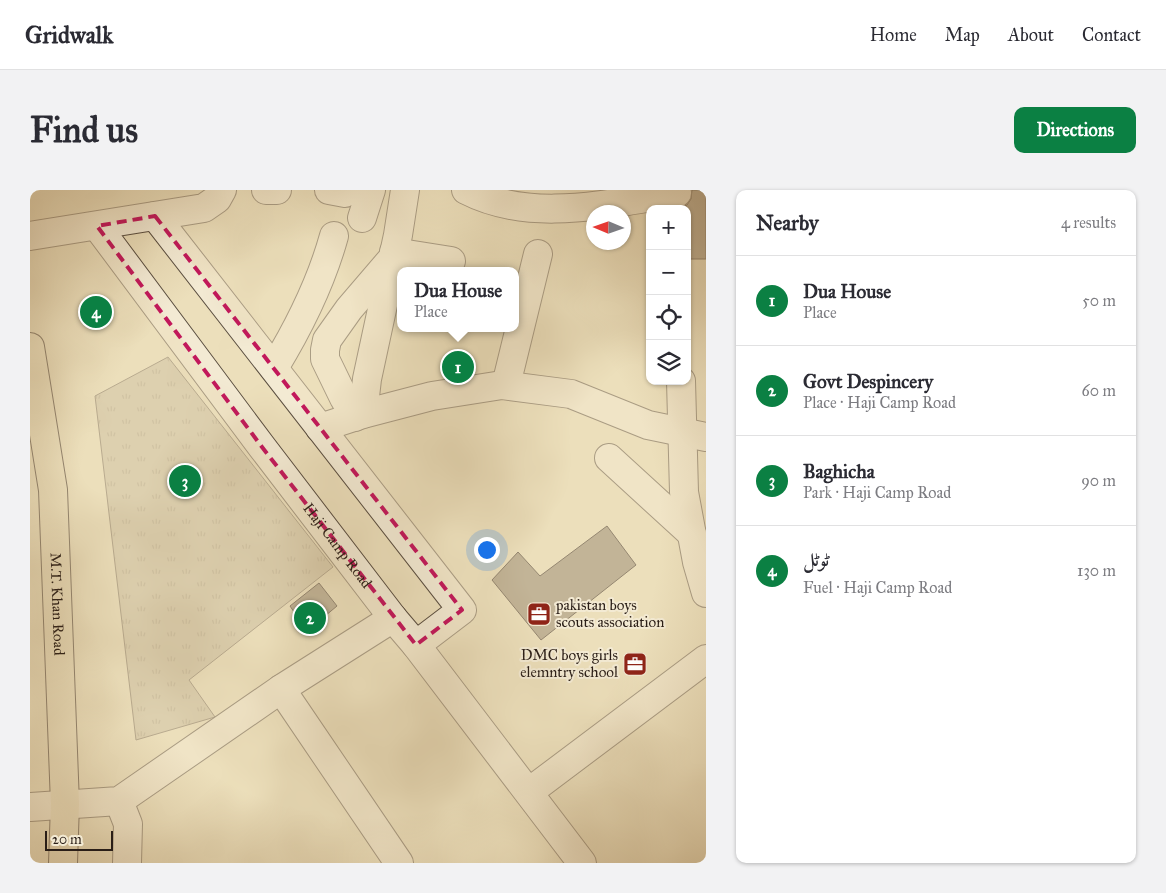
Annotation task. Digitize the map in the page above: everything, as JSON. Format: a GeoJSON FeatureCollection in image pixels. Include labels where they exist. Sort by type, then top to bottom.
{"type":"FeatureCollection","features":[{"type":"Feature","properties":{"kind":"highway","name":"M.T. Khan Road"},"geometry":{"type":"LineString","coordinates":[[30,347],[53,490],[65,804],[63,863]]}},
{"type":"Feature","properties":{"kind":"street"},"geometry":{"type":"LineString","coordinates":[[30,236],[204,208],[217,199],[222,190]]}},
{"type":"Feature","properties":{"kind":"street"},"geometry":{"type":"LineString","coordinates":[[266,190],[277,190]]}},
{"type":"Feature","properties":{"kind":"street"},"geometry":{"type":"LineString","coordinates":[[359,415],[367,379],[389,325],[394,255],[406,190]]}},
{"type":"Feature","properties":{"kind":"street"},"geometry":{"type":"LineString","coordinates":[[466,190],[508,204],[554,210],[678,197]]}},
{"type":"Feature","properties":{"kind":"street"},"geometry":{"type":"LineString","coordinates":[[348,191],[362,218]]}},
{"type":"Feature","properties":{"kind":"street"},"geometry":{"type":"LineString","coordinates":[[156,216],[462,610],[416,645]]}},
{"type":"Feature","properties":{"kind":"street","name":"Haji Camp Road"},"geometry":{"type":"LineString","coordinates":[[97,226],[262,447],[582,863]]}},
{"type":"Feature","properties":{"kind":"street"},"geometry":{"type":"LineString","coordinates":[[274,368],[291,340],[325,266],[334,236]]}},
{"type":"Feature","properties":{"kind":"street"},"geometry":{"type":"LineString","coordinates":[[519,319],[538,254]]}},
{"type":"Feature","properties":{"kind":"street"},"geometry":{"type":"LineString","coordinates":[[394,255],[462,264]]}},
{"type":"Feature","properties":{"kind":"street"},"geometry":{"type":"LineString","coordinates":[[359,415],[344,398],[325,359],[327,340],[349,309],[394,255]]}},
{"type":"Feature","properties":{"kind":"street"},"geometry":{"type":"LineString","coordinates":[[506,385],[516,332]]}},
{"type":"Feature","properties":{"kind":"street"},"geometry":{"type":"LineString","coordinates":[[320,428],[359,415],[432,396],[506,385],[571,394],[648,425],[694,435]]}},
{"type":"Feature","properties":{"kind":"street"},"geometry":{"type":"LineString","coordinates":[[682,385],[694,435],[684,492],[696,562],[706,593]]}},
{"type":"Feature","properties":{"kind":"street"},"geometry":{"type":"LineString","coordinates":[[609,458],[692,534]]}},
{"type":"Feature","properties":{"kind":"street"},"geometry":{"type":"LineString","coordinates":[[30,807],[118,801],[280,689],[393,618]]}},
{"type":"Feature","properties":{"kind":"street"},"geometry":{"type":"LineString","coordinates":[[529,792],[706,659]]}},
{"type":"Feature","properties":{"kind":"street"},"geometry":{"type":"LineString","coordinates":[[280,689],[399,863]]}},
{"type":"Feature","properties":{"kind":"street"},"geometry":{"type":"LineString","coordinates":[[118,801],[128,824],[127,863]]}},
{"type":"Feature","properties":{"kind":"highlighted area"},"geometry":{"type":"Polygon","coordinates":[[[155,216],[462,610],[416,645],[262,447],[97,226],[155,216]]]}},
{"type":"Feature","properties":{"kind":"green space"},"geometry":{"type":"Polygon","coordinates":[[[168,357],[333,567],[189,680],[215,717],[136,740],[95,396],[168,357]]]}},
{"type":"Feature","properties":{"kind":"building"},"geometry":{"type":"Polygon","coordinates":[[[692,190],[706,190],[706,259],[691,259],[691,205],[687,205],[691,199],[692,190]]]}},
{"type":"Feature","properties":{"kind":"building"},"geometry":{"type":"Polygon","coordinates":[[[607,526],[636,565],[541,640],[492,580],[518,552],[540,576],[607,526]]]}},
{"type":"Feature","properties":{"kind":"building"},"geometry":{"type":"Polygon","coordinates":[[[319,583],[337,606],[307,631],[290,606],[319,583]]]}},
{"type":"Feature","properties":{"kind":"place","name":"ٹوٹل"},"geometry":{"type":"Point","coordinates":[96,312]}},
{"type":"Feature","properties":{"kind":"place","name":"Dua House"},"geometry":{"type":"Point","coordinates":[458,367]}},
{"type":"Feature","properties":{"kind":"place","name":"Baghicha"},"geometry":{"type":"Point","coordinates":[185,481]}},
{"type":"Feature","properties":{"kind":"place","name":"pakistan boys scouts association"},"geometry":{"type":"Point","coordinates":[539,614]}},
{"type":"Feature","properties":{"kind":"place","name":"Govt Despincery"},"geometry":{"type":"Point","coordinates":[310,618]}},
{"type":"Feature","properties":{"kind":"place","name":"DMC boys girls elemntry school"},"geometry":{"type":"Point","coordinates":[635,664]}}]}
